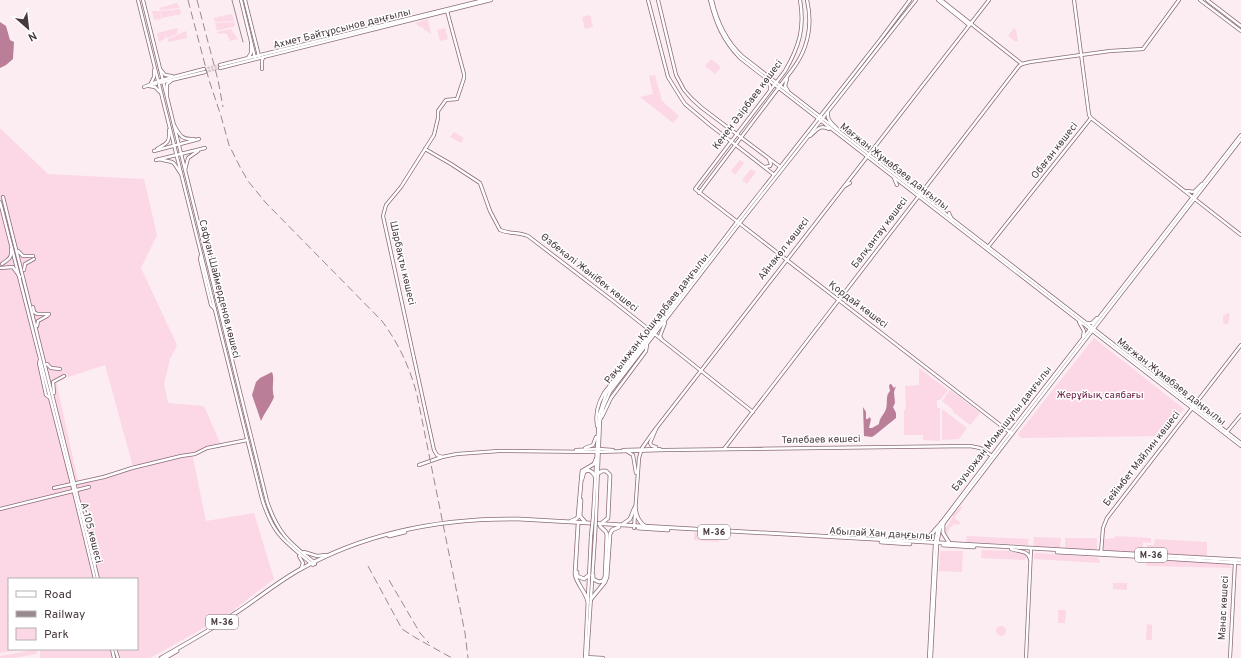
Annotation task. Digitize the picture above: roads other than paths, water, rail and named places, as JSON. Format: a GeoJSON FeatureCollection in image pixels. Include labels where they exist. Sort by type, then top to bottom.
{"type":"FeatureCollection","features":[{"type":"Feature","properties":{"kind":"main road"},"geometry":{"type":"LineString","coordinates":[[566,522],[574,520],[578,517],[582,471],[594,464],[596,459]]}},
{"type":"Feature","properties":{"kind":"main road"},"geometry":{"type":"LineString","coordinates":[[589,524],[583,522],[580,516],[582,477],[584,472],[588,470],[595,476]]}},
{"type":"Feature","properties":{"kind":"main road"},"geometry":{"type":"LineString","coordinates":[[578,525],[576,574],[579,578],[584,579],[591,575],[593,579],[599,582],[602,581],[605,577],[607,535],[600,525],[608,518],[610,475],[604,470],[598,473]]}},
{"type":"Feature","properties":{"kind":"main road"},"geometry":{"type":"LineString","coordinates":[[591,599],[605,582],[607,577],[610,534],[612,530],[630,519],[635,507]]}},
{"type":"Feature","properties":{"kind":"main road"},"geometry":{"type":"LineString","coordinates":[[635,507],[640,522],[648,527]]}},
{"type":"Feature","properties":{"kind":"main road","name":"M-36"},"geometry":{"type":"LineString","coordinates":[[165,658],[223,624],[313,564],[332,554],[362,542],[393,532],[441,523],[472,520],[519,520]]}},
{"type":"Feature","properties":{"kind":"main road","name":"Абылай Хан даңғылы"},"geometry":{"type":"LineString","coordinates":[[519,520],[950,544],[1031,550]]}},
{"type":"Feature","properties":{"kind":"main road","name":"Абылай Хан даңғылы"},"geometry":{"type":"LineString","coordinates":[[519,520],[578,525],[600,525]]}},
{"type":"Feature","properties":{"kind":"main road","name":"M-36"},"geometry":{"type":"LineString","coordinates":[[161,658],[220,624],[299,570],[356,546],[417,529],[442,524],[519,520]]}},
{"type":"Feature","properties":{"kind":"main road"},"geometry":{"type":"LineString","coordinates":[[909,542],[925,540],[942,523]]}},
{"type":"Feature","properties":{"kind":"main road"},"geometry":{"type":"LineString","coordinates":[[942,523],[944,534],[950,544]]}},
{"type":"Feature","properties":{"kind":"main road"},"geometry":{"type":"LineString","coordinates":[[578,525],[574,574],[576,580],[586,593],[588,602]]}},
{"type":"Feature","properties":{"kind":"main road","name":"Абылай Хан даңғылы"},"geometry":{"type":"LineString","coordinates":[[634,527],[1241,562]]}},
{"type":"Feature","properties":{"kind":"street","name":"Сафуан Шаймерденов көшесі"},"geometry":{"type":"LineString","coordinates":[[138,0],[157,82],[202,254],[247,440],[268,516],[274,529],[282,540],[313,564]]}},
{"type":"Feature","properties":{"kind":"street","name":"Сафуан Шаймерденов көшесі"},"geometry":{"type":"LineString","coordinates":[[142,0],[271,514],[282,533],[313,564]]}},
{"type":"Feature","properties":{"kind":"street"},"geometry":{"type":"LineString","coordinates":[[241,0],[255,58]]}},
{"type":"Feature","properties":{"kind":"street"},"geometry":{"type":"LineString","coordinates":[[245,0],[260,56]]}},
{"type":"Feature","properties":{"kind":"street"},"geometry":{"type":"LineString","coordinates":[[468,4],[471,0]]}},
{"type":"Feature","properties":{"kind":"street","name":"Ахмет Байтұрсынов даңғылы"},"geometry":{"type":"LineString","coordinates":[[255,58],[247,58],[220,66],[255,58],[273,52],[395,23],[468,4],[491,0]]}},
{"type":"Feature","properties":{"kind":"street"},"geometry":{"type":"LineString","coordinates":[[648,0],[668,77],[685,104],[773,174]]}},
{"type":"Feature","properties":{"kind":"street"},"geometry":{"type":"LineString","coordinates":[[658,0],[676,73],[684,90],[702,108],[779,166]]}},
{"type":"Feature","properties":{"kind":"street","name":"Мағжан Жұмабаев даңғылы"},"geometry":{"type":"LineString","coordinates":[[711,0],[716,15],[729,41],[742,56],[775,84]]}},
{"type":"Feature","properties":{"kind":"street","name":"Мағжан Жұмабаев даңғылы"},"geometry":{"type":"LineString","coordinates":[[711,0],[718,27],[728,44],[740,58],[796,98],[834,131],[1091,329]]}},
{"type":"Feature","properties":{"kind":"street","name":"Кенен Әзірбаев көшесі"},"geometry":{"type":"LineString","coordinates":[[695,189],[785,71],[796,51],[802,30],[800,0]]}},
{"type":"Feature","properties":{"kind":"street","name":"Кенен Әзірбаев көшесі"},"geometry":{"type":"LineString","coordinates":[[699,193],[789,75],[803,54],[810,27],[807,0]]}},
{"type":"Feature","properties":{"kind":"street","name":"Рақымжан Қошқарбаев даңғылы"},"geometry":{"type":"LineString","coordinates":[[586,657],[591,599],[596,459],[600,421],[603,408],[610,392],[648,344],[738,223],[822,120],[910,0]]}},
{"type":"Feature","properties":{"kind":"street","name":"Рақымжан Қошқарбаев даңғылы"},"geometry":{"type":"LineString","coordinates":[[738,223],[822,120],[916,0]]}},
{"type":"Feature","properties":{"kind":"street"},"geometry":{"type":"LineString","coordinates":[[938,0],[1022,64],[1082,55],[1142,49],[1179,0]]}},
{"type":"Feature","properties":{"kind":"street"},"geometry":{"type":"LineString","coordinates":[[941,0],[970,24]]}},
{"type":"Feature","properties":{"kind":"street","name":"Айнакөл көшесі"},"geometry":{"type":"LineString","coordinates":[[634,527],[639,458],[641,450],[657,424],[662,420],[989,0]]}},
{"type":"Feature","properties":{"kind":"street","name":"Обаған көшесі"},"geometry":{"type":"LineString","coordinates":[[987,248],[1091,118],[1088,112],[1074,0]]}},
{"type":"Feature","properties":{"kind":"street"},"geometry":{"type":"LineString","coordinates":[[1200,0],[1241,31]]}},
{"type":"Feature","properties":{"kind":"street"},"geometry":{"type":"LineString","coordinates":[[1207,0],[1241,26]]}},
{"type":"Feature","properties":{"kind":"street","name":"Ахмет Байтұрсынов даңғылы"},"geometry":{"type":"LineString","coordinates":[[395,23],[482,1]]}},
{"type":"Feature","properties":{"kind":"street","name":"Шарбақты көшесі"},"geometry":{"type":"LineString","coordinates":[[442,457],[437,455],[434,450],[383,216],[386,205],[401,187],[434,135],[438,111],[446,100],[457,99],[460,92],[464,75],[447,11]]}},
{"type":"Feature","properties":{"kind":"street"},"geometry":{"type":"LineString","coordinates":[[145,26],[149,25]]}},
{"type":"Feature","properties":{"kind":"street"},"geometry":{"type":"LineString","coordinates":[[247,58],[251,53],[251,42]]}},
{"type":"Feature","properties":{"kind":"street","name":"Ахмет Байтұрсынов даңғылы"},"geometry":{"type":"LineString","coordinates":[[260,56],[265,57],[306,45]]}},
{"type":"Feature","properties":{"kind":"street"},"geometry":{"type":"LineString","coordinates":[[258,50],[263,53],[273,52]]}},
{"type":"Feature","properties":{"kind":"street"},"geometry":{"type":"LineString","coordinates":[[262,68],[262,60],[265,57]]}},
{"type":"Feature","properties":{"kind":"street","name":"Балқантау көшесі"},"geometry":{"type":"LineString","coordinates":[[724,449],[919,195],[1022,64]]}},
{"type":"Feature","properties":{"kind":"street"},"geometry":{"type":"LineString","coordinates":[[150,84],[154,77],[154,66]]}},
{"type":"Feature","properties":{"kind":"street"},"geometry":{"type":"LineString","coordinates":[[159,69],[167,76],[176,76]]}},
{"type":"Feature","properties":{"kind":"street"},"geometry":{"type":"LineString","coordinates":[[162,81],[176,76],[204,70],[167,84],[168,104]]}},
{"type":"Feature","properties":{"kind":"street"},"geometry":{"type":"LineString","coordinates":[[785,71],[783,77],[785,78],[789,75]]}},
{"type":"Feature","properties":{"kind":"street"},"geometry":{"type":"LineString","coordinates":[[765,74],[776,79],[783,74]]}},
{"type":"Feature","properties":{"kind":"street"},"geometry":{"type":"LineString","coordinates":[[789,75],[785,86],[796,98]]}},
{"type":"Feature","properties":{"kind":"street"},"geometry":{"type":"LineString","coordinates":[[150,84],[180,78]]}},
{"type":"Feature","properties":{"kind":"street"},"geometry":{"type":"LineString","coordinates":[[766,78],[770,86],[770,91]]}},
{"type":"Feature","properties":{"kind":"street"},"geometry":{"type":"LineString","coordinates":[[150,84],[161,93]]}},
{"type":"Feature","properties":{"kind":"street","name":"Мағжан Жұмабаев даңғылы"},"geometry":{"type":"LineString","coordinates":[[780,87],[786,94],[840,133],[894,177],[953,220],[1077,320],[1091,329],[1192,408],[1241,443]]}},
{"type":"Feature","properties":{"kind":"street"},"geometry":{"type":"LineString","coordinates":[[765,98],[771,93],[771,99]]}},
{"type":"Feature","properties":{"kind":"street"},"geometry":{"type":"LineString","coordinates":[[771,99],[779,93],[786,94]]}},
{"type":"Feature","properties":{"kind":"street"},"geometry":{"type":"LineString","coordinates":[[828,112],[828,121],[837,127],[840,133]]}},
{"type":"Feature","properties":{"kind":"street"},"geometry":{"type":"LineString","coordinates":[[1091,118],[1241,234]]}},
{"type":"Feature","properties":{"kind":"street"},"geometry":{"type":"LineString","coordinates":[[168,122],[170,136],[169,141],[154,150],[203,138]]}},
{"type":"Feature","properties":{"kind":"street"},"geometry":{"type":"LineString","coordinates":[[173,123],[183,138],[187,140],[199,139]]}},
{"type":"Feature","properties":{"kind":"street"},"geometry":{"type":"LineString","coordinates":[[805,140],[820,127],[824,126],[834,131]]}},
{"type":"Feature","properties":{"kind":"street","name":"Бауыржан Момышұлы даңғылы"},"geometry":{"type":"LineString","coordinates":[[930,658],[937,531],[1083,339],[1241,136]]}},
{"type":"Feature","properties":{"kind":"street","name":"Бауыржан Момышұлы даңғылы"},"geometry":{"type":"LineString","coordinates":[[1011,433],[1101,316],[1241,139]]}},
{"type":"Feature","properties":{"kind":"street"},"geometry":{"type":"LineString","coordinates":[[182,176],[173,161],[157,160],[205,148]]}},
{"type":"Feature","properties":{"kind":"street"},"geometry":{"type":"LineString","coordinates":[[185,171],[188,158],[200,149]]}},
{"type":"Feature","properties":{"kind":"street","name":"Өзбекәлі Жәнібек көшесі"},"geometry":{"type":"LineString","coordinates":[[425,149],[480,183],[490,211],[500,230],[508,233],[524,234],[528,236],[752,412]]}},
{"type":"Feature","properties":{"kind":"street"},"geometry":{"type":"LineString","coordinates":[[763,166],[768,167],[771,164],[766,157]]}},
{"type":"Feature","properties":{"kind":"street"},"geometry":{"type":"LineString","coordinates":[[1142,157],[1156,166],[1195,197]]}},
{"type":"Feature","properties":{"kind":"street"},"geometry":{"type":"LineString","coordinates":[[855,176],[857,169]]}},
{"type":"Feature","properties":{"kind":"street"},"geometry":{"type":"LineString","coordinates":[[894,177],[897,185]]}},
{"type":"Feature","properties":{"kind":"street"},"geometry":{"type":"LineString","coordinates":[[702,178],[703,183],[707,183]]}},
{"type":"Feature","properties":{"kind":"street"},"geometry":{"type":"LineString","coordinates":[[1187,191],[1194,192],[1206,181]]}},
{"type":"Feature","properties":{"kind":"street"},"geometry":{"type":"LineString","coordinates":[[842,187],[850,183]]}},
{"type":"Feature","properties":{"kind":"street","name":"Қордай көшесі"},"geometry":{"type":"LineString","coordinates":[[695,189],[1011,433]]}},
{"type":"Feature","properties":{"kind":"street"},"geometry":{"type":"LineString","coordinates":[[3,196],[75,483],[74,490]]}},
{"type":"Feature","properties":{"kind":"street"},"geometry":{"type":"LineString","coordinates":[[0,202],[94,571],[98,578]]}},
{"type":"Feature","properties":{"kind":"street"},"geometry":{"type":"LineString","coordinates":[[949,213],[953,220]]}},
{"type":"Feature","properties":{"kind":"street"},"geometry":{"type":"LineString","coordinates":[[968,240],[974,239]]}},
{"type":"Feature","properties":{"kind":"street"},"geometry":{"type":"LineString","coordinates":[[2,264],[10,259],[12,247]]}},
{"type":"Feature","properties":{"kind":"street"},"geometry":{"type":"LineString","coordinates":[[16,248],[22,256],[34,258],[25,264],[24,276]]}},
{"type":"Feature","properties":{"kind":"street"},"geometry":{"type":"LineString","coordinates":[[0,268],[12,267],[20,277]]}},
{"type":"Feature","properties":{"kind":"street"},"geometry":{"type":"LineString","coordinates":[[31,304],[37,314],[49,314],[38,321],[38,332]]}},
{"type":"Feature","properties":{"kind":"street"},"geometry":{"type":"LineString","coordinates":[[1085,323],[1092,323],[1101,316]]}},
{"type":"Feature","properties":{"kind":"street"},"geometry":{"type":"LineString","coordinates":[[648,330],[665,320]]}},
{"type":"Feature","properties":{"kind":"street"},"geometry":{"type":"LineString","coordinates":[[662,341],[660,336],[665,320]]}},
{"type":"Feature","properties":{"kind":"street"},"geometry":{"type":"LineString","coordinates":[[1077,320],[1084,331],[1083,339]]}},
{"type":"Feature","properties":{"kind":"street","name":"Рақымжан Қошқарбаев даңғылы"},"geometry":{"type":"LineString","coordinates":[[594,517],[598,473],[597,431],[600,409],[606,394],[650,337],[654,334]]}},
{"type":"Feature","properties":{"kind":"street","name":"Бейімбет Майлин көшесі"},"geometry":{"type":"LineString","coordinates":[[1101,554],[1102,528],[1105,522],[1241,345]]}},
{"type":"Feature","properties":{"kind":"street"},"geometry":{"type":"LineString","coordinates":[[44,359],[49,367],[60,369]]}},
{"type":"Feature","properties":{"kind":"street"},"geometry":{"type":"LineString","coordinates":[[53,396],[53,382],[64,376]]}},
{"type":"Feature","properties":{"kind":"street"},"geometry":{"type":"LineString","coordinates":[[688,392],[689,385]]}},
{"type":"Feature","properties":{"kind":"street"},"geometry":{"type":"LineString","coordinates":[[1226,433],[1241,415]]}},
{"type":"Feature","properties":{"kind":"street"},"geometry":{"type":"LineString","coordinates":[[662,420],[668,417]]}},
{"type":"Feature","properties":{"kind":"street"},"geometry":{"type":"LineString","coordinates":[[657,424],[650,443],[652,446],[660,449]]}},
{"type":"Feature","properties":{"kind":"street","name":"Мағжан Жұмабаев даңғылы"},"geometry":{"type":"LineString","coordinates":[[1226,433],[1241,446]]}},
{"type":"Feature","properties":{"kind":"street"},"geometry":{"type":"LineString","coordinates":[[581,450],[591,447],[597,435]]}},
{"type":"Feature","properties":{"kind":"street"},"geometry":{"type":"LineString","coordinates":[[54,488],[104,477],[132,468],[181,456],[195,454],[207,448],[247,440]]}},
{"type":"Feature","properties":{"kind":"street","name":"Төлебаев көшесі"},"geometry":{"type":"LineString","coordinates":[[572,451],[970,446],[977,447],[993,457]]}},
{"type":"Feature","properties":{"kind":"street","name":"Төлебаев көшесі"},"geometry":{"type":"LineString","coordinates":[[419,465],[442,457],[468,452],[665,450]]}},
{"type":"Feature","properties":{"kind":"street"},"geometry":{"type":"LineString","coordinates":[[617,451],[628,452],[633,455],[637,476]]}},
{"type":"Feature","properties":{"kind":"street"},"geometry":{"type":"LineString","coordinates":[[0,509],[89,487]]}},
{"type":"Feature","properties":{"kind":"street"},"geometry":{"type":"LineString","coordinates":[[1011,549],[1025,552],[1029,556],[1031,562]]}},
{"type":"Feature","properties":{"kind":"street"},"geometry":{"type":"LineString","coordinates":[[1026,658],[1031,550]]}},
{"type":"Feature","properties":{"kind":"street"},"geometry":{"type":"LineString","coordinates":[[302,552],[317,556],[332,554]]}},
{"type":"Feature","properties":{"kind":"street"},"geometry":{"type":"LineString","coordinates":[[298,553],[303,563],[299,570]]}},
{"type":"Feature","properties":{"kind":"street","name":"Манас көшесі"},"geometry":{"type":"LineString","coordinates":[[1230,658],[1234,561]]}},
{"type":"Feature","properties":{"kind":"street","name":"А-105 көшесі"},"geometry":{"type":"LineString","coordinates":[[94,571],[95,578]]}},
{"type":"Feature","properties":{"kind":"street","name":"Рақымжан Қошқарбаев даңғылы"},"geometry":{"type":"LineString","coordinates":[[586,657],[589,582],[591,575]]}},
{"type":"Feature","properties":{"kind":"street"},"geometry":{"type":"LineString","coordinates":[[586,657],[603,658]]}},
{"type":"Feature","properties":{"kind":"tunnel"},"geometry":{"type":"LineString","coordinates":[[204,69],[220,65]]}},
{"type":"Feature","properties":{"kind":"tunnel"},"geometry":{"type":"LineString","coordinates":[[205,72],[220,68]]}},
{"type":"Feature","properties":{"kind":"tram line"},"geometry":{"type":"LineString","coordinates":[[232,0],[243,42]]}},
{"type":"Feature","properties":{"kind":"railway"},"geometry":{"type":"LineString","coordinates":[[188,0],[209,80],[229,145],[248,181],[266,203],[382,321],[399,347],[411,375],[417,395],[465,633],[468,658]]}},
{"type":"Feature","properties":{"kind":"railway"},"geometry":{"type":"LineString","coordinates":[[197,0],[218,80],[223,107]]}},
{"type":"Feature","properties":{"kind":"railway"},"geometry":{"type":"LineString","coordinates":[[368,566],[402,629],[452,658]]}},
{"type":"Feature","properties":{"kind":"railway"},"geometry":{"type":"LineString","coordinates":[[389,580],[420,633],[429,643]]}},
{"type":"Feature","properties":{"kind":"park label","name":"Жерұйық саябағы"},"geometry":{"type":"Point","coordinates":[1100,395]}}]}
